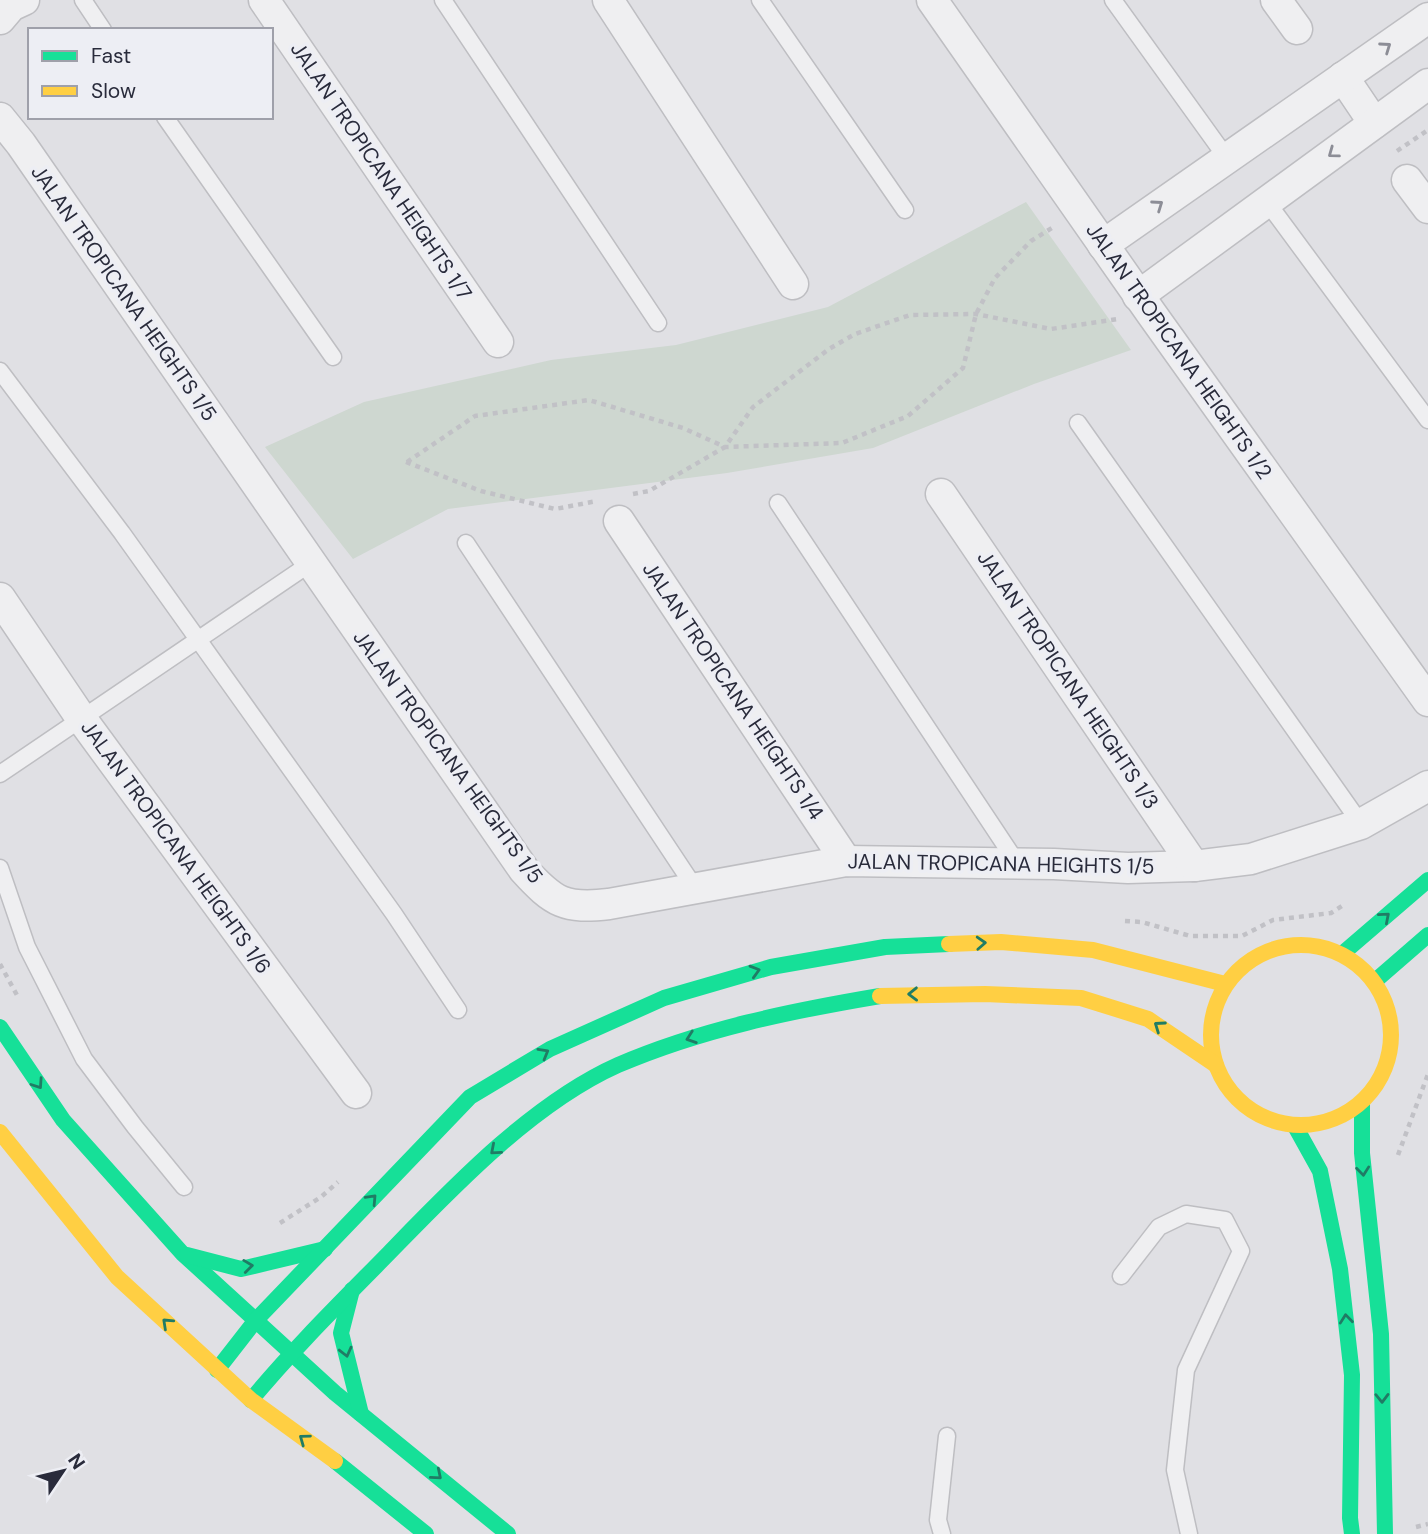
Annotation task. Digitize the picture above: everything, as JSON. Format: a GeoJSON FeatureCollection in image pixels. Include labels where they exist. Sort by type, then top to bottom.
{"type":"FeatureCollection","features":[{"type":"Feature","properties":{"kind":"street"},"geometry":{"type":"LineString","coordinates":[[0,19],[11,6],[23,0]]}},
{"type":"Feature","properties":{"kind":"street","name":"JALAN TROPICANA HEIGHTS 1/7"},"geometry":{"type":"LineString","coordinates":[[264,0],[498,342]]}},
{"type":"Feature","properties":{"kind":"street"},"geometry":{"type":"LineString","coordinates":[[608,0],[793,284]]}},
{"type":"Feature","properties":{"kind":"street","name":"JALAN TROPICANA HEIGHTS 1/2"},"geometry":{"type":"LineString","coordinates":[[932,0],[1428,701]]}},
{"type":"Feature","properties":{"kind":"street"},"geometry":{"type":"LineString","coordinates":[[1276,0],[1297,29]]}},
{"type":"Feature","properties":{"kind":"street"},"geometry":{"type":"LineString","coordinates":[[1103,244],[1428,18]]}},
{"type":"Feature","properties":{"kind":"street"},"geometry":{"type":"LineString","coordinates":[[1343,77],[1374,123]]}},
{"type":"Feature","properties":{"kind":"street"},"geometry":{"type":"LineString","coordinates":[[1145,304],[1267,202],[1428,83]]}},
{"type":"Feature","properties":{"kind":"street","name":"JALAN TROPICANA HEIGHTS 1/5"},"geometry":{"type":"LineString","coordinates":[[0,118],[10,140],[311,563],[524,870],[542,890],[562,902],[581,907],[846,861],[1017,863],[1128,868],[1194,866],[1251,859],[1361,824],[1428,786]]}},
{"type":"Feature","properties":{"kind":"street"},"geometry":{"type":"LineString","coordinates":[[1408,180],[1428,208]]}},
{"type":"Feature","properties":{"kind":"street","name":"JALAN TROPICANA HEIGHTS 1/3"},"geometry":{"type":"LineString","coordinates":[[941,494],[1194,866]]}},
{"type":"Feature","properties":{"kind":"street","name":"JALAN TROPICANA HEIGHTS 1/4"},"geometry":{"type":"LineString","coordinates":[[616,505],[846,861]]}},
{"type":"Feature","properties":{"kind":"street","name":"JALAN TROPICANA HEIGHTS 1/6"},"geometry":{"type":"LineString","coordinates":[[0,598],[81,718],[356,1093]]}},
{"type":"Feature","properties":{"kind":"street"},"geometry":{"type":"LineString","coordinates":[[1342,954],[1428,880]]}},
{"type":"Feature","properties":{"kind":"street"},"geometry":{"type":"LineString","coordinates":[[1375,981],[1428,935]]}},
{"type":"Feature","properties":{"kind":"street"},"geometry":{"type":"LineString","coordinates":[[217,1370],[256,1320],[470,1097],[550,1049],[664,998],[771,967],[886,947],[1001,942],[1093,950],[1225,984]]}},
{"type":"Feature","properties":{"kind":"street"},"geometry":{"type":"LineString","coordinates":[[1300,944],[1322,946],[1342,954],[1375,981],[1391,1022],[1387,1066],[1362,1103],[1331,1121],[1295,1126],[1261,1117],[1233,1095],[1216,1065],[1210,1038],[1211,1028],[1214,1009],[1225,984],[1240,967],[1258,955],[1278,947],[1300,944]]}},
{"type":"Feature","properties":{"kind":"street"},"geometry":{"type":"LineString","coordinates":[[251,1401],[291,1352],[352,1290],[489,1156],[553,1101],[617,1066],[673,1044],[783,1013],[890,995],[985,993],[1081,998],[1148,1018],[1216,1065]]}},
{"type":"Feature","properties":{"kind":"street"},"geometry":{"type":"LineString","coordinates":[[0,1027],[63,1120],[182,1253],[361,1414],[508,1534]]}},
{"type":"Feature","properties":{"kind":"street"},"geometry":{"type":"LineString","coordinates":[[1362,1103],[1362,1153],[1381,1334],[1385,1534]]}},
{"type":"Feature","properties":{"kind":"street"},"geometry":{"type":"LineString","coordinates":[[1295,1126],[1320,1171],[1340,1269],[1352,1375],[1352,1534]]}},
{"type":"Feature","properties":{"kind":"street"},"geometry":{"type":"LineString","coordinates":[[0,1132],[117,1276],[251,1401],[358,1477],[426,1534]]}},
{"type":"Feature","properties":{"kind":"street"},"geometry":{"type":"LineString","coordinates":[[182,1253],[241,1269],[325,1249]]}},
{"type":"Feature","properties":{"kind":"street"},"geometry":{"type":"LineString","coordinates":[[352,1290],[341,1333],[361,1414]]}},
{"type":"Feature","properties":{"kind":"lane"},"geometry":{"type":"LineString","coordinates":[[83,0],[102,28]]}},
{"type":"Feature","properties":{"kind":"lane"},"geometry":{"type":"LineString","coordinates":[[443,0],[658,323]]}},
{"type":"Feature","properties":{"kind":"lane"},"geometry":{"type":"LineString","coordinates":[[760,0],[905,210]]}},
{"type":"Feature","properties":{"kind":"lane"},"geometry":{"type":"LineString","coordinates":[[1113,0],[1226,157]]}},
{"type":"Feature","properties":{"kind":"lane"},"geometry":{"type":"LineString","coordinates":[[166,119],[332,357]]}},
{"type":"Feature","properties":{"kind":"lane"},"geometry":{"type":"LineString","coordinates":[[1267,202],[1428,420]]}},
{"type":"Feature","properties":{"kind":"lane"},"geometry":{"type":"LineString","coordinates":[[0,371],[122,533],[394,914],[458,1010]]}},
{"type":"Feature","properties":{"kind":"lane"},"geometry":{"type":"LineString","coordinates":[[1078,423],[1361,824]]}},
{"type":"Feature","properties":{"kind":"lane"},"geometry":{"type":"LineString","coordinates":[[778,503],[1017,863]]}},
{"type":"Feature","properties":{"kind":"lane"},"geometry":{"type":"LineString","coordinates":[[467,543],[695,888]]}},
{"type":"Feature","properties":{"kind":"lane"},"geometry":{"type":"LineString","coordinates":[[0,774],[311,563]]}},
{"type":"Feature","properties":{"kind":"lane"},"geometry":{"type":"LineString","coordinates":[[0,868],[27,947],[84,1059],[184,1187]]}},
{"type":"Feature","properties":{"kind":"lane"},"geometry":{"type":"LineString","coordinates":[[1121,1276],[1159,1227],[1186,1214],[1225,1220],[1241,1251],[1186,1370],[1175,1470],[1189,1534]]}},
{"type":"Feature","properties":{"kind":"lane"},"geometry":{"type":"LineString","coordinates":[[942,1534],[937,1520],[947,1436]]}},
{"type":"Feature","properties":{"kind":"path"},"geometry":{"type":"LineString","coordinates":[[1079,211],[1031,241],[995,278],[976,314],[963,368],[908,416],[842,443],[725,447],[683,428],[589,400],[475,416],[406,462],[481,491],[555,509],[616,505],[649,491],[725,447],[753,407],[829,349],[855,334],[910,315],[976,314],[1051,329],[1145,304]]}},
{"type":"Feature","properties":{"kind":"shaded area"},"geometry":{"type":"Polygon","coordinates":[[[1026,202],[1131,350],[1034,384],[873,448],[727,473],[448,509],[353,559],[265,447],[364,402],[551,360],[676,345],[828,307],[1026,202]]]}},
{"type":"Feature","properties":{"kind":"traffic: fast"},"geometry":{"type":"LineString","coordinates":[[1342,954],[1428,880]]}},
{"type":"Feature","properties":{"kind":"traffic: fast"},"geometry":{"type":"LineString","coordinates":[[1375,981],[1428,935]]}},
{"type":"Feature","properties":{"kind":"traffic: fast"},"geometry":{"type":"LineString","coordinates":[[217,1370],[256,1320],[470,1097],[550,1049],[664,998],[771,967],[885,947],[949,944]]}},
{"type":"Feature","properties":{"kind":"traffic: fast"},"geometry":{"type":"LineString","coordinates":[[251,1400],[318,1325],[468,1174],[525,1124],[586,1081],[650,1052],[714,1031],[880,996]]}},
{"type":"Feature","properties":{"kind":"traffic: fast"},"geometry":{"type":"LineString","coordinates":[[0,1027],[63,1120],[182,1253],[335,1393],[508,1534]]}},
{"type":"Feature","properties":{"kind":"traffic: fast"},"geometry":{"type":"LineString","coordinates":[[1362,1103],[1362,1153],[1381,1334],[1385,1534]]}},
{"type":"Feature","properties":{"kind":"traffic: fast"},"geometry":{"type":"LineString","coordinates":[[1295,1126],[1320,1171],[1340,1269],[1352,1375],[1352,1534]]}},
{"type":"Feature","properties":{"kind":"traffic: fast"},"geometry":{"type":"LineString","coordinates":[[187,1255],[241,1269],[325,1249]]}},
{"type":"Feature","properties":{"kind":"traffic: fast"},"geometry":{"type":"LineString","coordinates":[[352,1290],[341,1333],[361,1414]]}},
{"type":"Feature","properties":{"kind":"traffic: fast"},"geometry":{"type":"LineString","coordinates":[[335,1461],[426,1534]]}},
{"type":"Feature","properties":{"kind":"traffic: slow"},"geometry":{"type":"LineString","coordinates":[[949,944],[1001,942],[1093,950],[1225,984]]}},
{"type":"Feature","properties":{"kind":"traffic: slow"},"geometry":{"type":"LineString","coordinates":[[1301,945],[1335,952],[1365,971],[1384,1001],[1391,1035],[1384,1069],[1365,1099],[1335,1118],[1301,1125],[1267,1118],[1237,1099],[1218,1069],[1211,1035],[1218,1001],[1237,971],[1267,952],[1301,945]]}},
{"type":"Feature","properties":{"kind":"traffic: slow"},"geometry":{"type":"LineString","coordinates":[[880,996],[985,994],[1081,998],[1148,1019],[1216,1065]]}},
{"type":"Feature","properties":{"kind":"traffic: slow"},"geometry":{"type":"LineString","coordinates":[[0,1132],[117,1277],[251,1400],[335,1461]]}}]}
